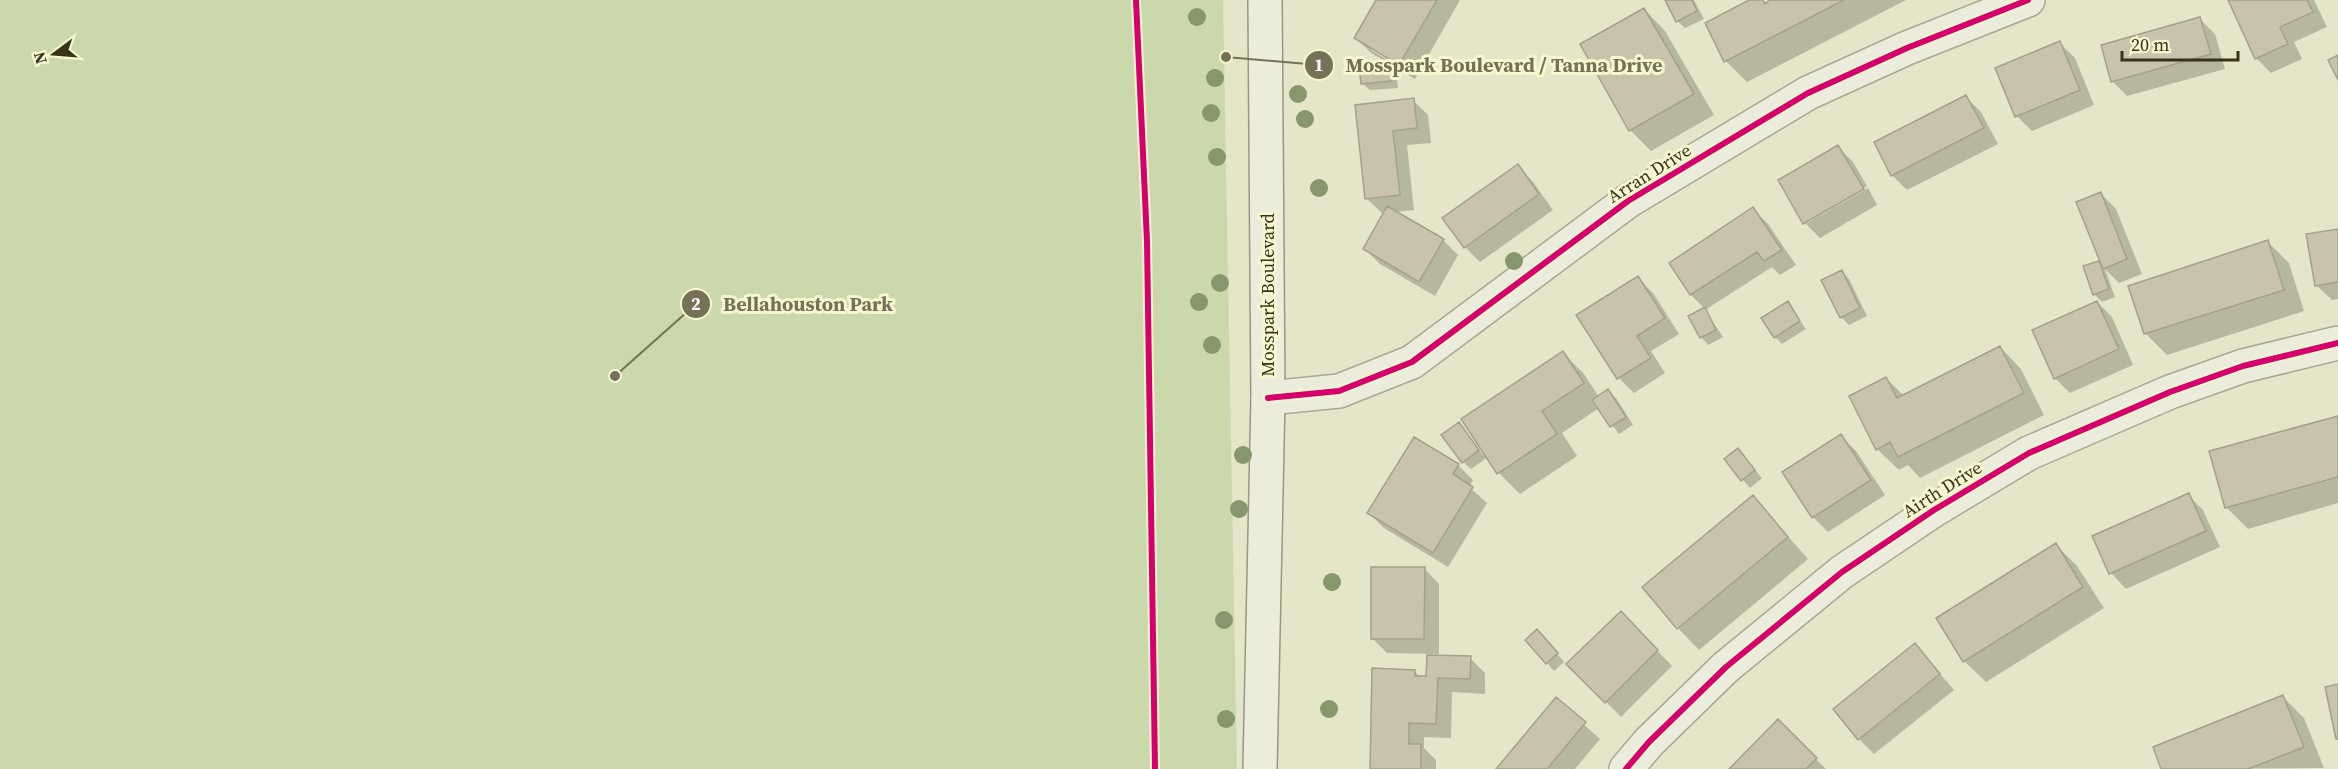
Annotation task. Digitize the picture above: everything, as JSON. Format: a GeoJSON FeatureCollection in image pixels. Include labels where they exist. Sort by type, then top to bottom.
{"type":"FeatureCollection","features":[{"type":"Feature","properties":{"kind":"street","name":"Mosspark Boulevard"},"geometry":{"type":"LineString","coordinates":[[1260,769],[1268,398],[1265,0]]}},
{"type":"Feature","properties":{"kind":"street","name":"Arran Drive"},"geometry":{"type":"LineString","coordinates":[[1268,398],[1339,391],[1412,362],[1628,201],[1808,93],[1907,48],[2028,0]]}},
{"type":"Feature","properties":{"kind":"street","name":"Airth Drive"},"geometry":{"type":"LineString","coordinates":[[1626,769],[1649,742],[1726,667],[1842,572],[1934,510],[2029,453],[2169,392],[2243,366],[2338,343]]}},
{"type":"Feature","properties":{"kind":"green space"},"geometry":{"type":"Polygon","coordinates":[[[0,0],[1223,0],[1237,769],[0,769],[0,0]]]}},
{"type":"Feature","properties":{"kind":"building"},"geometry":{"type":"Polygon","coordinates":[[[1376,0],[1437,0],[1399,65],[1354,38],[1376,0]]]}},
{"type":"Feature","properties":{"kind":"building"},"geometry":{"type":"Polygon","coordinates":[[[1665,0],[1692,0],[1697,11],[1676,22],[1665,0]]]}},
{"type":"Feature","properties":{"kind":"building"},"geometry":{"type":"Polygon","coordinates":[[[1749,0],[1763,0],[1765,4],[1769,0],[1844,0],[1724,62],[1705,23],[1749,0]]]}},
{"type":"Feature","properties":{"kind":"building"},"geometry":{"type":"Polygon","coordinates":[[[2228,0],[2307,0],[2313,12],[2280,27],[2288,44],[2255,59],[2228,0]]]}},
{"type":"Feature","properties":{"kind":"building"},"geometry":{"type":"Polygon","coordinates":[[[1644,8],[1694,94],[1629,131],[1580,44],[1644,8]]]}},
{"type":"Feature","properties":{"kind":"building"},"geometry":{"type":"Polygon","coordinates":[[[2200,17],[2211,54],[2111,82],[2101,45],[2200,17]]]}},
{"type":"Feature","properties":{"kind":"building"},"geometry":{"type":"Polygon","coordinates":[[[2060,41],[2080,90],[2015,117],[1995,68],[2060,41]]]}},
{"type":"Feature","properties":{"kind":"building"},"geometry":{"type":"Polygon","coordinates":[[[2338,55],[2338,80],[2328,60],[2338,55]]]}},
{"type":"Feature","properties":{"kind":"building"},"geometry":{"type":"Polygon","coordinates":[[[1389,64],[1391,81],[1361,84],[1359,67],[1389,64]]]}},
{"type":"Feature","properties":{"kind":"building"},"geometry":{"type":"Polygon","coordinates":[[[1966,95],[1984,128],[1891,176],[1874,142],[1966,95]]]}},
{"type":"Feature","properties":{"kind":"building"},"geometry":{"type":"Polygon","coordinates":[[[1414,98],[1417,128],[1393,131],[1400,195],[1365,199],[1355,105],[1414,98]]]}},
{"type":"Feature","properties":{"kind":"building"},"geometry":{"type":"Polygon","coordinates":[[[1838,145],[1864,189],[1803,224],[1778,180],[1838,145]]]}},
{"type":"Feature","properties":{"kind":"building"},"geometry":{"type":"Polygon","coordinates":[[[1518,164],[1539,194],[1464,248],[1442,218],[1518,164]]]}},
{"type":"Feature","properties":{"kind":"building"},"geometry":{"type":"Polygon","coordinates":[[[2101,192],[2127,259],[2103,269],[2076,202],[2101,192]]]}},
{"type":"Feature","properties":{"kind":"building"},"geometry":{"type":"Polygon","coordinates":[[[1387,206],[1444,239],[1419,282],[1363,249],[1387,206]]]}},
{"type":"Feature","properties":{"kind":"building"},"geometry":{"type":"Polygon","coordinates":[[[1753,207],[1782,250],[1764,261],[1757,252],[1690,295],[1669,263],[1753,207]]]}},
{"type":"Feature","properties":{"kind":"building"},"geometry":{"type":"Polygon","coordinates":[[[2338,229],[2338,282],[2315,286],[2306,234],[2338,229]]]}},
{"type":"Feature","properties":{"kind":"building"},"geometry":{"type":"Polygon","coordinates":[[[2268,240],[2284,290],[2144,334],[2128,286],[2268,240]]]}},
{"type":"Feature","properties":{"kind":"building"},"geometry":{"type":"Polygon","coordinates":[[[2099,261],[2109,289],[2093,295],[2083,266],[2099,261]]]}},
{"type":"Feature","properties":{"kind":"building"},"geometry":{"type":"Polygon","coordinates":[[[1842,270],[1860,308],[1840,318],[1821,280],[1842,270]]]}},
{"type":"Feature","properties":{"kind":"building"},"geometry":{"type":"Polygon","coordinates":[[[1638,276],[1665,318],[1637,336],[1651,358],[1617,379],[1576,315],[1638,276]]]}},
{"type":"Feature","properties":{"kind":"building"},"geometry":{"type":"Polygon","coordinates":[[[1788,301],[1800,321],[1774,338],[1761,318],[1788,301]]]}},
{"type":"Feature","properties":{"kind":"building"},"geometry":{"type":"Polygon","coordinates":[[[2097,301],[2119,349],[2054,379],[2032,330],[2097,301]]]}},
{"type":"Feature","properties":{"kind":"building"},"geometry":{"type":"Polygon","coordinates":[[[1705,307],[1716,330],[1700,338],[1688,316],[1705,307]]]}},
{"type":"Feature","properties":{"kind":"building"},"geometry":{"type":"Polygon","coordinates":[[[2000,346],[2024,393],[1898,457],[1890,442],[1876,450],[1849,396],[1886,377],[1897,398],[2000,346]]]}},
{"type":"Feature","properties":{"kind":"building"},"geometry":{"type":"Polygon","coordinates":[[[1563,351],[1584,383],[1542,411],[1557,434],[1497,474],[1461,419],[1563,351]]]}},
{"type":"Feature","properties":{"kind":"building"},"geometry":{"type":"Polygon","coordinates":[[[1608,389],[1626,417],[1610,427],[1592,400],[1608,389]]]}},
{"type":"Feature","properties":{"kind":"building"},"geometry":{"type":"Polygon","coordinates":[[[2338,416],[2338,477],[2225,508],[2209,451],[2338,416]]]}},
{"type":"Feature","properties":{"kind":"building"},"geometry":{"type":"Polygon","coordinates":[[[1459,422],[1479,450],[1462,463],[1441,435],[1459,422]]]}},
{"type":"Feature","properties":{"kind":"building"},"geometry":{"type":"Polygon","coordinates":[[[1841,434],[1871,480],[1812,518],[1782,472],[1841,434]]]}},
{"type":"Feature","properties":{"kind":"building"},"geometry":{"type":"Polygon","coordinates":[[[1414,437],[1459,464],[1453,474],[1473,487],[1433,553],[1367,513],[1414,437]]]}},
{"type":"Feature","properties":{"kind":"building"},"geometry":{"type":"Polygon","coordinates":[[[1738,448],[1755,470],[1741,481],[1724,459],[1738,448]]]}},
{"type":"Feature","properties":{"kind":"building"},"geometry":{"type":"Polygon","coordinates":[[[2189,493],[2206,531],[2109,574],[2092,536],[2189,493]]]}},
{"type":"Feature","properties":{"kind":"building"},"geometry":{"type":"Polygon","coordinates":[[[1753,495],[1788,537],[1677,629],[1642,587],[1753,495]]]}},
{"type":"Feature","properties":{"kind":"building"},"geometry":{"type":"Polygon","coordinates":[[[2056,543],[2083,587],[1963,662],[1936,618],[2056,543]]]}},
{"type":"Feature","properties":{"kind":"building"},"geometry":{"type":"Polygon","coordinates":[[[1371,567],[1425,567],[1424,639],[1371,639],[1371,567]]]}},
{"type":"Feature","properties":{"kind":"building"},"geometry":{"type":"Polygon","coordinates":[[[1621,611],[1658,650],[1605,703],[1566,664],[1621,611]]]}},
{"type":"Feature","properties":{"kind":"building"},"geometry":{"type":"Polygon","coordinates":[[[1537,629],[1558,653],[1546,664],[1525,640],[1537,629]]]}},
{"type":"Feature","properties":{"kind":"building"},"geometry":{"type":"Polygon","coordinates":[[[1915,643],[1940,674],[1858,740],[1833,709],[1915,643]]]}},
{"type":"Feature","properties":{"kind":"building"},"geometry":{"type":"Polygon","coordinates":[[[1427,655],[1471,656],[1470,679],[1438,678],[1436,724],[1409,723],[1409,744],[1421,744],[1421,769],[1370,769],[1372,668],[1415,670],[1415,676],[1426,676],[1427,655]]]}},
{"type":"Feature","properties":{"kind":"building"},"geometry":{"type":"Polygon","coordinates":[[[2338,684],[2338,739],[2336,739],[2325,687],[2338,684]]]}},
{"type":"Feature","properties":{"kind":"building"},"geometry":{"type":"Polygon","coordinates":[[[2283,695],[2304,747],[2248,769],[2161,769],[2153,747],[2283,695]]]}},
{"type":"Feature","properties":{"kind":"building"},"geometry":{"type":"Polygon","coordinates":[[[1556,697],[1586,722],[1547,769],[1496,769],[1556,697]]]}},
{"type":"Feature","properties":{"kind":"building"},"geometry":{"type":"Polygon","coordinates":[[[1778,719],[1817,758],[1806,769],[1729,769],[1778,719]]]}},
{"type":"Feature","properties":{"kind":"cycle path"},"geometry":{"type":"LineString","coordinates":[[1136,0],[1147,241],[1155,769]]}},
{"type":"Feature","properties":{"kind":"cycle path"},"geometry":{"type":"LineString","coordinates":[[1268,398],[1339,391],[1412,362],[1628,201],[1808,93],[1907,48],[2028,0]]}},
{"type":"Feature","properties":{"kind":"cycle path"},"geometry":{"type":"LineString","coordinates":[[1626,769],[1649,742],[1726,667],[1842,572],[1934,510],[2029,453],[2170,392],[2243,366],[2338,343]]}},
{"type":"Feature","properties":{"kind":"place","name":"Mosspark Boulevard / Tanna Drive"},"geometry":{"type":"Point","coordinates":[1226,57]}},
{"type":"Feature","properties":{"kind":"place","name":"Bellahouston Park"},"geometry":{"type":"Point","coordinates":[615,376]}}]}
